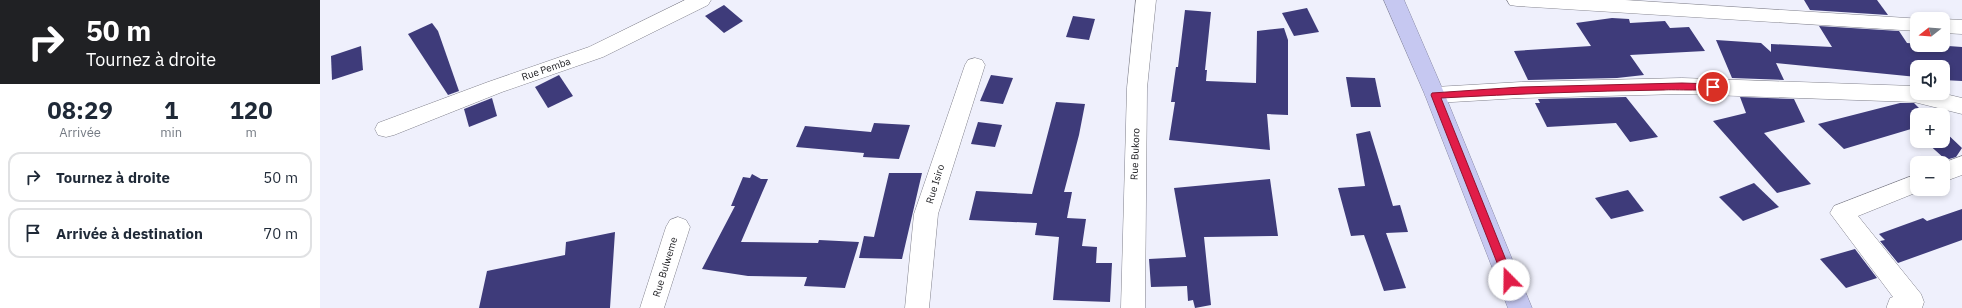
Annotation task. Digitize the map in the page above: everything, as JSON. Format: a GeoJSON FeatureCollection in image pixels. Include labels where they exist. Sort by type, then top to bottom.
{"type":"FeatureCollection","features":[{"type":"Feature","properties":{"kind":"highway"},"geometry":{"type":"LineString","coordinates":[[1394,0],[1435,95],[1520,308]]}},
{"type":"Feature","properties":{"kind":"street","name":"Rue Pemba"},"geometry":{"type":"LineString","coordinates":[[386,129],[495,87],[596,52],[701,0]]}},
{"type":"Feature","properties":{"kind":"street","name":"Rue Bukoro"},"geometry":{"type":"LineString","coordinates":[[1133,308],[1137,88],[1146,0]]}},
{"type":"Feature","properties":{"kind":"street"},"geometry":{"type":"LineString","coordinates":[[1517,0],[1910,24]]}},
{"type":"Feature","properties":{"kind":"street"},"geometry":{"type":"LineString","coordinates":[[1950,26],[1962,27]]}},
{"type":"Feature","properties":{"kind":"street","name":"Rue Isiro"},"geometry":{"type":"LineString","coordinates":[[917,308],[926,214],[975,65]]}},
{"type":"Feature","properties":{"kind":"street"},"geometry":{"type":"LineString","coordinates":[[1435,95],[1521,90],[1682,86],[1914,94],[1962,106]]}},
{"type":"Feature","properties":{"kind":"street"},"geometry":{"type":"LineString","coordinates":[[1950,170],[1962,165]]}},
{"type":"Feature","properties":{"kind":"street"},"geometry":{"type":"LineString","coordinates":[[1900,308],[1899,306],[1912,302],[1842,213],[1910,186]]}},
{"type":"Feature","properties":{"kind":"street","name":"Rue Bulweme"},"geometry":{"type":"LineString","coordinates":[[652,308],[678,227]]}},
{"type":"Feature","properties":{"kind":"building"},"geometry":{"type":"Polygon","coordinates":[[[1804,0],[1877,0],[1888,15],[1810,10],[1804,0]]]}},
{"type":"Feature","properties":{"kind":"building"},"geometry":{"type":"Polygon","coordinates":[[[724,5],[743,21],[724,33],[705,16],[724,5]]]}},
{"type":"Feature","properties":{"kind":"building"},"geometry":{"type":"Polygon","coordinates":[[[1307,8],[1319,32],[1294,36],[1282,13],[1307,8]]]}},
{"type":"Feature","properties":{"kind":"building"},"geometry":{"type":"Polygon","coordinates":[[[1185,10],[1211,12],[1205,70],[1207,70],[1206,81],[1256,83],[1257,31],[1284,28],[1288,40],[1288,115],[1267,114],[1270,150],[1169,140],[1175,102],[1171,102],[1176,67],[1178,67],[1185,10]]]}},
{"type":"Feature","properties":{"kind":"building"},"geometry":{"type":"Polygon","coordinates":[[[1073,16],[1095,19],[1089,40],[1066,37],[1073,16]]]}},
{"type":"Feature","properties":{"kind":"building"},"geometry":{"type":"Polygon","coordinates":[[[1612,18],[1629,19],[1630,23],[1665,21],[1670,28],[1689,27],[1705,51],[1630,55],[1644,75],[1617,78],[1528,80],[1514,51],[1591,46],[1576,23],[1612,18]]]}},
{"type":"Feature","properties":{"kind":"building"},"geometry":{"type":"Polygon","coordinates":[[[432,23],[438,31],[459,91],[448,95],[408,34],[432,23]]]}},
{"type":"Feature","properties":{"kind":"building"},"geometry":{"type":"Polygon","coordinates":[[[1819,26],[1899,31],[1907,43],[1910,43],[1910,52],[1950,52],[1950,46],[1962,47],[1962,81],[1950,80],[1950,60],[1910,60],[1910,76],[1776,63],[1784,80],[1732,78],[1716,40],[1761,43],[1771,52],[1771,44],[1832,47],[1819,26]]]}},
{"type":"Feature","properties":{"kind":"building"},"geometry":{"type":"Polygon","coordinates":[[[361,46],[363,70],[332,80],[331,56],[361,46]]]}},
{"type":"Feature","properties":{"kind":"building"},"geometry":{"type":"Polygon","coordinates":[[[559,75],[573,96],[548,108],[535,87],[559,75]]]}},
{"type":"Feature","properties":{"kind":"building"},"geometry":{"type":"Polygon","coordinates":[[[991,75],[1013,78],[1003,104],[980,101],[991,75]]]}},
{"type":"Feature","properties":{"kind":"building"},"geometry":{"type":"Polygon","coordinates":[[[1346,77],[1375,78],[1381,107],[1351,107],[1346,77]]]}},
{"type":"Feature","properties":{"kind":"building"},"geometry":{"type":"Polygon","coordinates":[[[1626,97],[1658,137],[1630,142],[1616,123],[1547,127],[1535,103],[1540,103],[1538,99],[1626,97]]]}},
{"type":"Feature","properties":{"kind":"building"},"geometry":{"type":"Polygon","coordinates":[[[1740,97],[1794,99],[1805,122],[1764,133],[1811,184],[1777,193],[1713,121],[1746,113],[1740,97]]]}},
{"type":"Feature","properties":{"kind":"building"},"geometry":{"type":"Polygon","coordinates":[[[492,98],[497,116],[469,127],[464,109],[492,98]]]}},
{"type":"Feature","properties":{"kind":"building"},"geometry":{"type":"Polygon","coordinates":[[[1056,102],[1085,104],[1079,135],[1064,192],[1072,192],[1067,218],[1086,219],[1082,246],[1097,247],[1096,263],[1112,263],[1110,302],[1053,300],[1059,237],[1035,235],[1037,223],[969,220],[976,191],[1032,194],[1056,102]]]}},
{"type":"Feature","properties":{"kind":"building"},"geometry":{"type":"Polygon","coordinates":[[[1900,103],[1914,103],[1919,108],[1910,108],[1910,129],[1844,149],[1818,124],[1900,103]]]}},
{"type":"Feature","properties":{"kind":"building"},"geometry":{"type":"Polygon","coordinates":[[[978,122],[1002,125],[995,147],[971,144],[978,122]]]}},
{"type":"Feature","properties":{"kind":"building"},"geometry":{"type":"Polygon","coordinates":[[[874,123],[910,125],[899,159],[863,157],[864,153],[796,147],[805,126],[871,132],[874,123]]]}},
{"type":"Feature","properties":{"kind":"building"},"geometry":{"type":"Polygon","coordinates":[[[1370,131],[1393,206],[1400,205],[1408,232],[1386,233],[1406,288],[1384,291],[1364,235],[1351,236],[1338,188],[1365,186],[1356,134],[1370,131]]]}},
{"type":"Feature","properties":{"kind":"building"},"geometry":{"type":"Polygon","coordinates":[[[1950,137],[1962,148],[1956,157],[1950,159],[1950,156],[1942,156],[1933,148],[1950,148],[1950,137]]]}},
{"type":"Feature","properties":{"kind":"building"},"geometry":{"type":"Polygon","coordinates":[[[889,173],[922,173],[902,259],[859,258],[864,236],[874,237],[889,173]]]}},
{"type":"Feature","properties":{"kind":"building"},"geometry":{"type":"Polygon","coordinates":[[[752,174],[761,179],[768,179],[741,242],[818,243],[819,240],[859,242],[845,288],[804,286],[807,277],[748,276],[702,269],[735,206],[731,206],[743,177],[750,178],[752,174]]]}},
{"type":"Feature","properties":{"kind":"building"},"geometry":{"type":"Polygon","coordinates":[[[1270,179],[1278,236],[1204,237],[1211,305],[1195,308],[1193,300],[1188,301],[1187,286],[1151,287],[1149,259],[1186,257],[1174,188],[1270,179]]]}},
{"type":"Feature","properties":{"kind":"building"},"geometry":{"type":"Polygon","coordinates":[[[1754,183],[1779,207],[1743,221],[1719,197],[1754,183]]]}},
{"type":"Feature","properties":{"kind":"building"},"geometry":{"type":"Polygon","coordinates":[[[1628,190],[1644,211],[1611,219],[1595,198],[1628,190]]]}},
{"type":"Feature","properties":{"kind":"building"},"geometry":{"type":"Polygon","coordinates":[[[1962,209],[1962,240],[1898,263],[1880,241],[1885,240],[1879,234],[1923,218],[1927,221],[1962,209]]]}},
{"type":"Feature","properties":{"kind":"building"},"geometry":{"type":"Polygon","coordinates":[[[615,232],[610,308],[479,308],[487,271],[565,255],[566,242],[615,232]]]}},
{"type":"Feature","properties":{"kind":"building"},"geometry":{"type":"Polygon","coordinates":[[[1855,249],[1877,278],[1846,288],[1820,259],[1855,249]]]}},
{"type":"Feature","properties":{"kind":"route"},"geometry":{"type":"LineString","coordinates":[[1509,280],[1435,95],[1521,90],[1682,86],[1713,87]]}}]}
